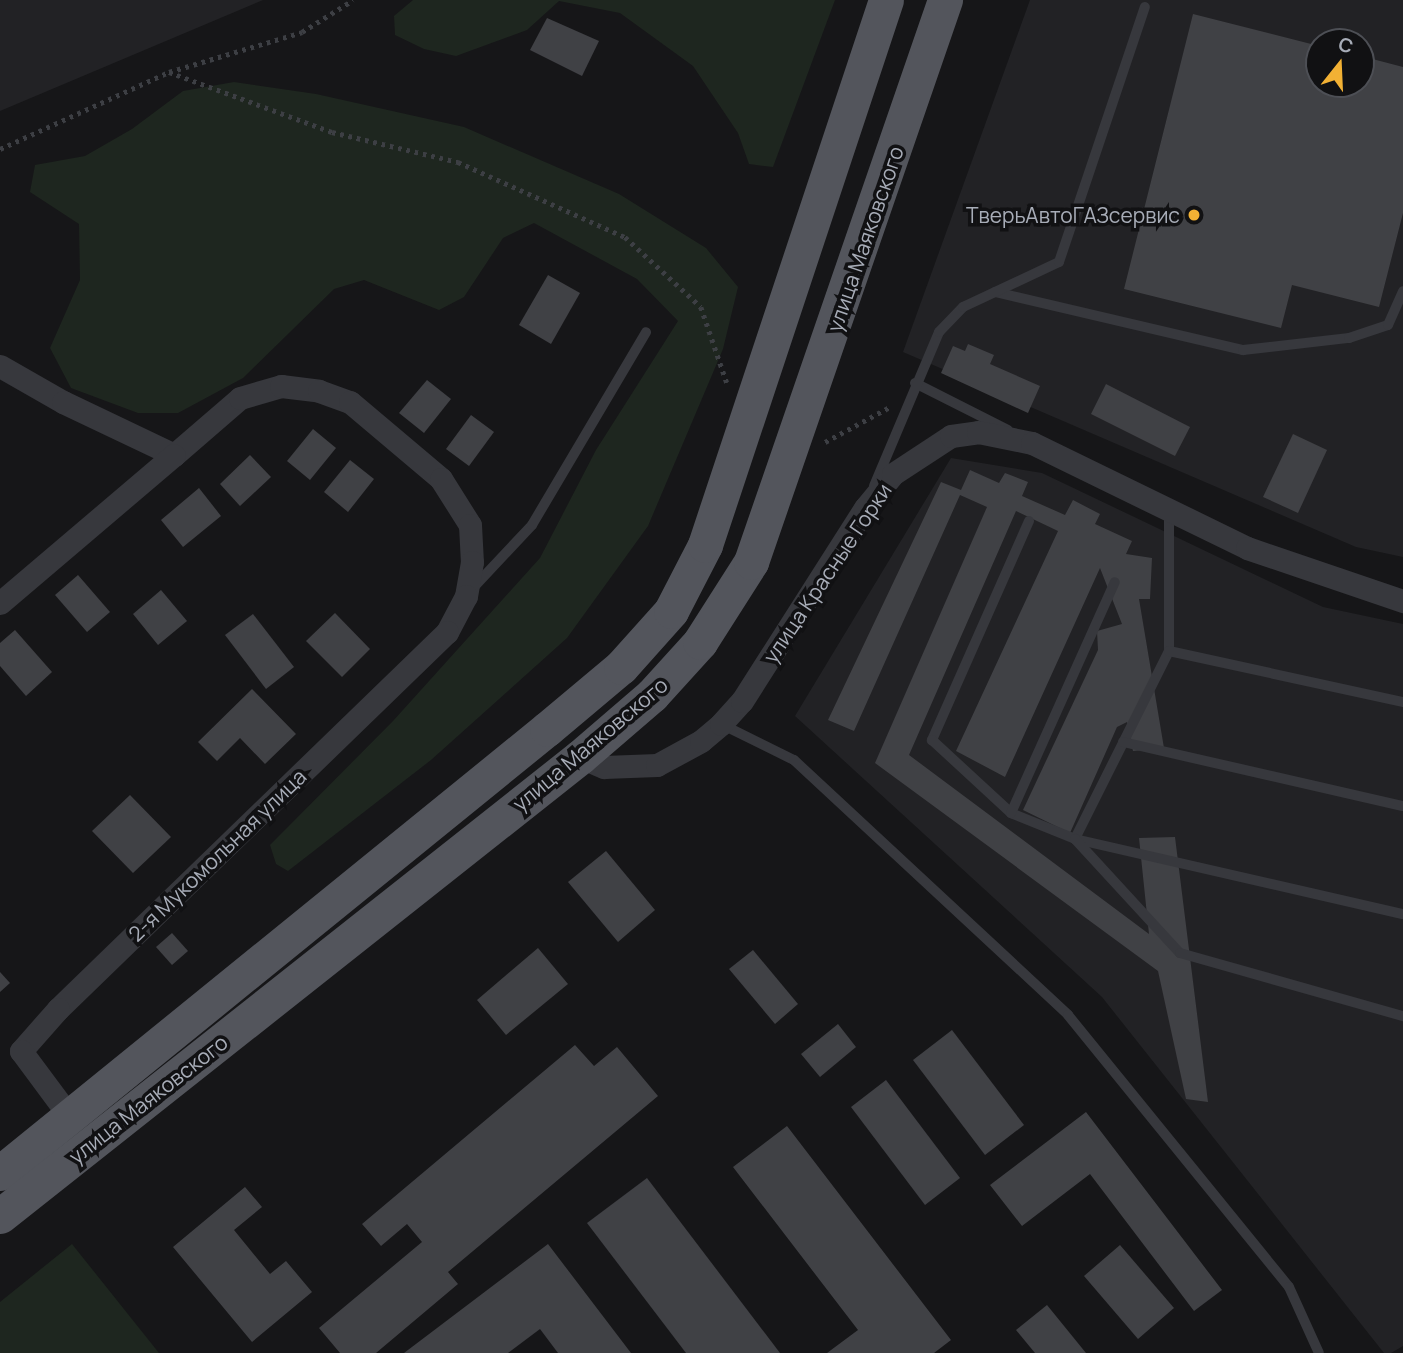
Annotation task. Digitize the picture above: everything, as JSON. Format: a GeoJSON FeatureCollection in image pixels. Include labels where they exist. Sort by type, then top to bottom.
{"type":"FeatureCollection","features":[{"type":"Feature","properties":{"kind":"main road","name":"улица Маяковского"},"geometry":{"type":"LineString","coordinates":[[0,1174],[621,667],[671,611],[705,545],[887,0]]}},
{"type":"Feature","properties":{"kind":"main road","name":"улица Маяковского"},"geometry":{"type":"LineString","coordinates":[[0,1216],[580,757],[635,711],[685,660],[751,562],[945,0]]}},
{"type":"Feature","properties":{"kind":"street"},"geometry":{"type":"LineString","coordinates":[[0,366],[63,402],[174,455]]}},
{"type":"Feature","properties":{"kind":"street"},"geometry":{"type":"LineString","coordinates":[[0,603],[240,398],[281,386],[319,391],[350,402],[441,479],[457,498],[470,525],[472,562],[466,596]]}},
{"type":"Feature","properties":{"kind":"street","name":"улица Красные Горки"},"geometry":{"type":"LineString","coordinates":[[580,757],[604,767],[657,765],[701,741],[721,724],[742,701],[865,508],[893,474],[951,436],[992,433],[1032,443],[1247,548],[1403,601]]}},
{"type":"Feature","properties":{"kind":"street","name":"2-я Мукомольная улица"},"geometry":{"type":"LineString","coordinates":[[70,1118],[21,1051],[58,1009],[447,632],[466,596]]}},
{"type":"Feature","properties":{"kind":"lane"},"geometry":{"type":"LineString","coordinates":[[865,508],[915,383],[939,332],[963,307],[1059,262],[1145,7]]}},
{"type":"Feature","properties":{"kind":"lane"},"geometry":{"type":"LineString","coordinates":[[995,292],[1243,350],[1349,338],[1388,325],[1403,291]]}},
{"type":"Feature","properties":{"kind":"lane"},"geometry":{"type":"LineString","coordinates":[[466,596],[532,525],[646,332]]}},
{"type":"Feature","properties":{"kind":"lane"},"geometry":{"type":"LineString","coordinates":[[915,383],[1032,443]]}},
{"type":"Feature","properties":{"kind":"lane"},"geometry":{"type":"LineString","coordinates":[[1075,839],[1169,651],[1170,510]]}},
{"type":"Feature","properties":{"kind":"lane"},"geometry":{"type":"LineString","coordinates":[[1029,521],[932,740],[1011,813],[1075,839],[1403,914]]}},
{"type":"Feature","properties":{"kind":"lane"},"geometry":{"type":"LineString","coordinates":[[1011,813],[1115,582]]}},
{"type":"Feature","properties":{"kind":"lane"},"geometry":{"type":"LineString","coordinates":[[1169,651],[1403,702]]}},
{"type":"Feature","properties":{"kind":"lane"},"geometry":{"type":"LineString","coordinates":[[721,724],[794,760],[1069,1015],[1289,1287],[1319,1353]]}},
{"type":"Feature","properties":{"kind":"lane"},"geometry":{"type":"LineString","coordinates":[[1123,742],[1403,806]]}},
{"type":"Feature","properties":{"kind":"lane"},"geometry":{"type":"LineString","coordinates":[[1075,839],[1180,953],[1403,1016]]}},
{"type":"Feature","properties":{"kind":"path"},"geometry":{"type":"LineString","coordinates":[[0,149],[169,72],[302,32],[353,0]]}},
{"type":"Feature","properties":{"kind":"path"},"geometry":{"type":"LineString","coordinates":[[169,72],[332,132],[458,162],[625,236],[701,307],[731,394]]}},
{"type":"Feature","properties":{"kind":"path"},"geometry":{"type":"LineString","coordinates":[[824,443],[882,410]]}},
{"type":"Feature","properties":{"kind":"shaded area"},"geometry":{"type":"Polygon","coordinates":[[[0,0],[263,0],[0,111],[0,0]]]}},
{"type":"Feature","properties":{"kind":"shaded area"},"geometry":{"type":"Polygon","coordinates":[[[413,0],[835,0],[773,167],[749,164],[738,133],[693,66],[620,13],[559,1],[527,30],[456,56],[424,49],[395,35],[394,16],[413,0]]]}},
{"type":"Feature","properties":{"kind":"shaded area"},"geometry":{"type":"Polygon","coordinates":[[[1030,0],[1403,0],[1403,557],[1356,547],[903,352],[1030,0]]]}},
{"type":"Feature","properties":{"kind":"shaded area"},"geometry":{"type":"Polygon","coordinates":[[[234,82],[316,94],[464,127],[619,194],[706,248],[738,287],[723,349],[648,526],[567,638],[431,760],[288,871],[276,864],[270,845],[393,721],[540,558],[596,450],[678,321],[637,279],[534,223],[503,238],[464,297],[439,310],[364,280],[334,289],[243,378],[178,413],[138,413],[71,388],[50,348],[80,280],[79,224],[30,192],[35,165],[85,156],[132,129],[183,91],[234,82]]]}},
{"type":"Feature","properties":{"kind":"shaded area"},"geometry":{"type":"Polygon","coordinates":[[[951,458],[1042,473],[1323,607],[1403,624],[1403,1346],[1391,1353],[1384,1353],[1102,997],[795,716],[951,458]]]}},
{"type":"Feature","properties":{"kind":"shaded area"},"geometry":{"type":"Polygon","coordinates":[[[72,1244],[159,1353],[0,1353],[0,1302],[72,1244]]]}},
{"type":"Feature","properties":{"kind":"building"},"geometry":{"type":"Polygon","coordinates":[[[1193,14],[1305,42],[1305,98],[1375,98],[1375,60],[1403,67],[1403,213],[1379,307],[1292,285],[1281,328],[1124,289],[1193,14]]]}},
{"type":"Feature","properties":{"kind":"building"},"geometry":{"type":"Polygon","coordinates":[[[547,18],[599,41],[582,76],[530,50],[547,18]]]}},
{"type":"Feature","properties":{"kind":"building"},"geometry":{"type":"Polygon","coordinates":[[[548,275],[580,293],[551,344],[519,325],[548,275]]]}},
{"type":"Feature","properties":{"kind":"building"},"geometry":{"type":"Polygon","coordinates":[[[968,344],[994,355],[990,364],[1040,386],[1028,413],[941,373],[953,346],[965,351],[968,344]]]}},
{"type":"Feature","properties":{"kind":"building"},"geometry":{"type":"Polygon","coordinates":[[[427,380],[451,399],[424,433],[399,413],[427,380]]]}},
{"type":"Feature","properties":{"kind":"building"},"geometry":{"type":"Polygon","coordinates":[[[1106,384],[1190,427],[1175,456],[1091,414],[1106,384]]]}},
{"type":"Feature","properties":{"kind":"building"},"geometry":{"type":"Polygon","coordinates":[[[471,415],[494,432],[469,466],[446,449],[471,415]]]}},
{"type":"Feature","properties":{"kind":"building"},"geometry":{"type":"Polygon","coordinates":[[[313,429],[336,448],[310,480],[287,461],[313,429]]]}},
{"type":"Feature","properties":{"kind":"building"},"geometry":{"type":"Polygon","coordinates":[[[1293,434],[1327,450],[1298,513],[1263,497],[1293,434]]]}},
{"type":"Feature","properties":{"kind":"building"},"geometry":{"type":"Polygon","coordinates":[[[250,455],[271,477],[240,506],[220,484],[250,455]]]}},
{"type":"Feature","properties":{"kind":"building"},"geometry":{"type":"Polygon","coordinates":[[[350,460],[374,479],[348,512],[324,492],[350,460]]]}},
{"type":"Feature","properties":{"kind":"building"},"geometry":{"type":"Polygon","coordinates":[[[970,470],[999,483],[1005,473],[1028,482],[1022,496],[1065,515],[1073,500],[1100,514],[1095,524],[1132,541],[1126,554],[1152,558],[1150,599],[1139,599],[1164,748],[1133,751],[1127,722],[1117,727],[1070,833],[1023,810],[1098,650],[1097,631],[1122,624],[1100,568],[1005,777],[956,751],[1058,531],[1016,511],[909,755],[1149,934],[1139,838],[1175,837],[1208,1102],[1186,1099],[1158,971],[875,763],[987,507],[960,495],[854,731],[828,720],[941,482],[961,490],[970,470]]]}},
{"type":"Feature","properties":{"kind":"building"},"geometry":{"type":"Polygon","coordinates":[[[199,488],[221,516],[183,547],[161,520],[199,488]]]}},
{"type":"Feature","properties":{"kind":"building"},"geometry":{"type":"Polygon","coordinates":[[[78,575],[110,612],[87,632],[55,595],[78,575]]]}},
{"type":"Feature","properties":{"kind":"building"},"geometry":{"type":"Polygon","coordinates":[[[161,590],[187,621],[158,645],[133,614],[161,590]]]}},
{"type":"Feature","properties":{"kind":"building"},"geometry":{"type":"Polygon","coordinates":[[[335,613],[370,649],[342,677],[306,641],[335,613]]]}},
{"type":"Feature","properties":{"kind":"building"},"geometry":{"type":"Polygon","coordinates":[[[253,614],[294,667],[266,689],[225,635],[253,614]]]}},
{"type":"Feature","properties":{"kind":"building"},"geometry":{"type":"Polygon","coordinates":[[[15,630],[52,672],[26,696],[0,666],[0,643],[15,630]]]}},
{"type":"Feature","properties":{"kind":"building"},"geometry":{"type":"Polygon","coordinates":[[[252,689],[296,734],[265,764],[240,738],[217,761],[198,742],[252,689]]]}},
{"type":"Feature","properties":{"kind":"building"},"geometry":{"type":"Polygon","coordinates":[[[130,795],[171,837],[133,873],[92,831],[130,795]]]}},
{"type":"Feature","properties":{"kind":"building"},"geometry":{"type":"Polygon","coordinates":[[[606,851],[655,910],[618,942],[568,882],[606,851]]]}},
{"type":"Feature","properties":{"kind":"building"},"geometry":{"type":"Polygon","coordinates":[[[172,933],[188,951],[172,965],[156,947],[172,933]]]}},
{"type":"Feature","properties":{"kind":"building"},"geometry":{"type":"Polygon","coordinates":[[[538,948],[568,984],[506,1035],[477,1000],[538,948]]]}},
{"type":"Feature","properties":{"kind":"building"},"geometry":{"type":"Polygon","coordinates":[[[753,950],[798,1004],[775,1024],[729,969],[753,950]]]}},
{"type":"Feature","properties":{"kind":"building"},"geometry":{"type":"Polygon","coordinates":[[[0,972],[10,983],[0,992],[0,972]]]}},
{"type":"Feature","properties":{"kind":"building"},"geometry":{"type":"Polygon","coordinates":[[[838,1024],[856,1047],[820,1077],[801,1054],[838,1024]]]}},
{"type":"Feature","properties":{"kind":"building"},"geometry":{"type":"Polygon","coordinates":[[[952,1030],[1024,1125],[985,1155],[913,1060],[952,1030]]]}},
{"type":"Feature","properties":{"kind":"building"},"geometry":{"type":"Polygon","coordinates":[[[575,1045],[594,1066],[617,1047],[658,1096],[448,1272],[458,1284],[376,1353],[340,1353],[319,1328],[422,1242],[407,1224],[381,1246],[362,1224],[575,1045]]]}},
{"type":"Feature","properties":{"kind":"building"},"geometry":{"type":"Polygon","coordinates":[[[886,1080],[960,1178],[925,1205],[851,1107],[886,1080]]]}},
{"type":"Feature","properties":{"kind":"building"},"geometry":{"type":"Polygon","coordinates":[[[1086,1112],[1222,1290],[1194,1311],[1090,1174],[1022,1226],[990,1185],[1086,1112]]]}},
{"type":"Feature","properties":{"kind":"building"},"geometry":{"type":"Polygon","coordinates":[[[787,1126],[951,1340],[934,1353],[827,1353],[858,1330],[733,1167],[787,1126]]]}},
{"type":"Feature","properties":{"kind":"building"},"geometry":{"type":"Polygon","coordinates":[[[647,1178],[780,1353],[686,1353],[587,1223],[647,1178]]]}},
{"type":"Feature","properties":{"kind":"building"},"geometry":{"type":"Polygon","coordinates":[[[245,1187],[262,1207],[234,1230],[270,1274],[286,1261],[312,1292],[252,1342],[173,1247],[245,1187]]]}},
{"type":"Feature","properties":{"kind":"building"},"geometry":{"type":"Polygon","coordinates":[[[548,1244],[631,1353],[558,1353],[540,1329],[508,1353],[404,1353],[548,1244]]]}},
{"type":"Feature","properties":{"kind":"building"},"geometry":{"type":"Polygon","coordinates":[[[1120,1245],[1174,1308],[1138,1339],[1084,1276],[1120,1245]]]}},
{"type":"Feature","properties":{"kind":"building"},"geometry":{"type":"Polygon","coordinates":[[[1047,1305],[1086,1353],[1035,1353],[1016,1330],[1047,1305]]]}},
{"type":"Feature","properties":{"kind":"place","name":"ТверьАвтоГАЗсервис"},"geometry":{"type":"Point","coordinates":[1194,215]}}]}
